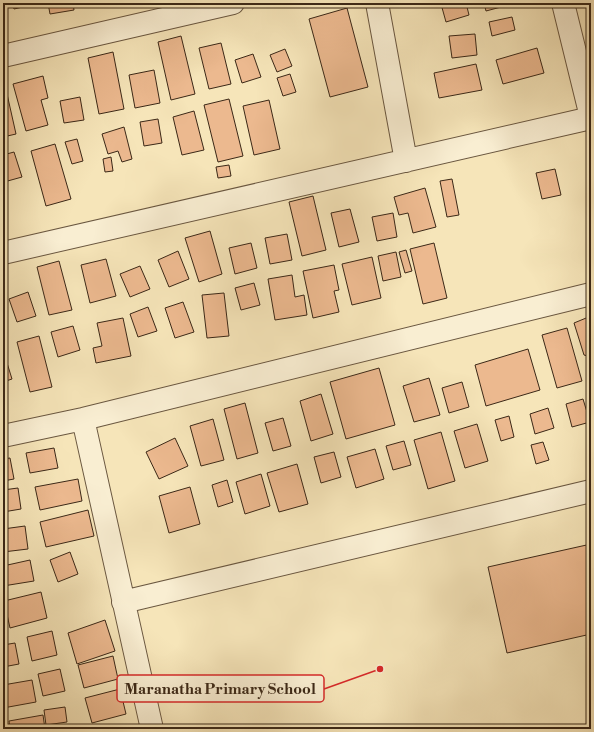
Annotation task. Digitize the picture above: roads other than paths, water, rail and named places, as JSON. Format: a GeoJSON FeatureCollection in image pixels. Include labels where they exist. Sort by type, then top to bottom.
{"type":"FeatureCollection","features":[{"type":"Feature","properties":{"kind":"street"},"geometry":{"type":"LineString","coordinates":[[3,56],[233,3]]}},
{"type":"Feature","properties":{"kind":"street"},"geometry":{"type":"LineString","coordinates":[[377,3],[406,161]]}},
{"type":"Feature","properties":{"kind":"street"},"geometry":{"type":"LineString","coordinates":[[3,253],[591,117],[563,3]]}},
{"type":"Feature","properties":{"kind":"street"},"geometry":{"type":"LineString","coordinates":[[3,436],[83,419],[591,294]]}},
{"type":"Feature","properties":{"kind":"street"},"geometry":{"type":"LineString","coordinates":[[83,419],[152,729]]}},
{"type":"Feature","properties":{"kind":"street"},"geometry":{"type":"LineString","coordinates":[[123,602],[591,492]]}},
{"type":"Feature","properties":{"kind":"place","name":"Maranatha Primary School"},"geometry":{"type":"Point","coordinates":[380,669]}}]}
